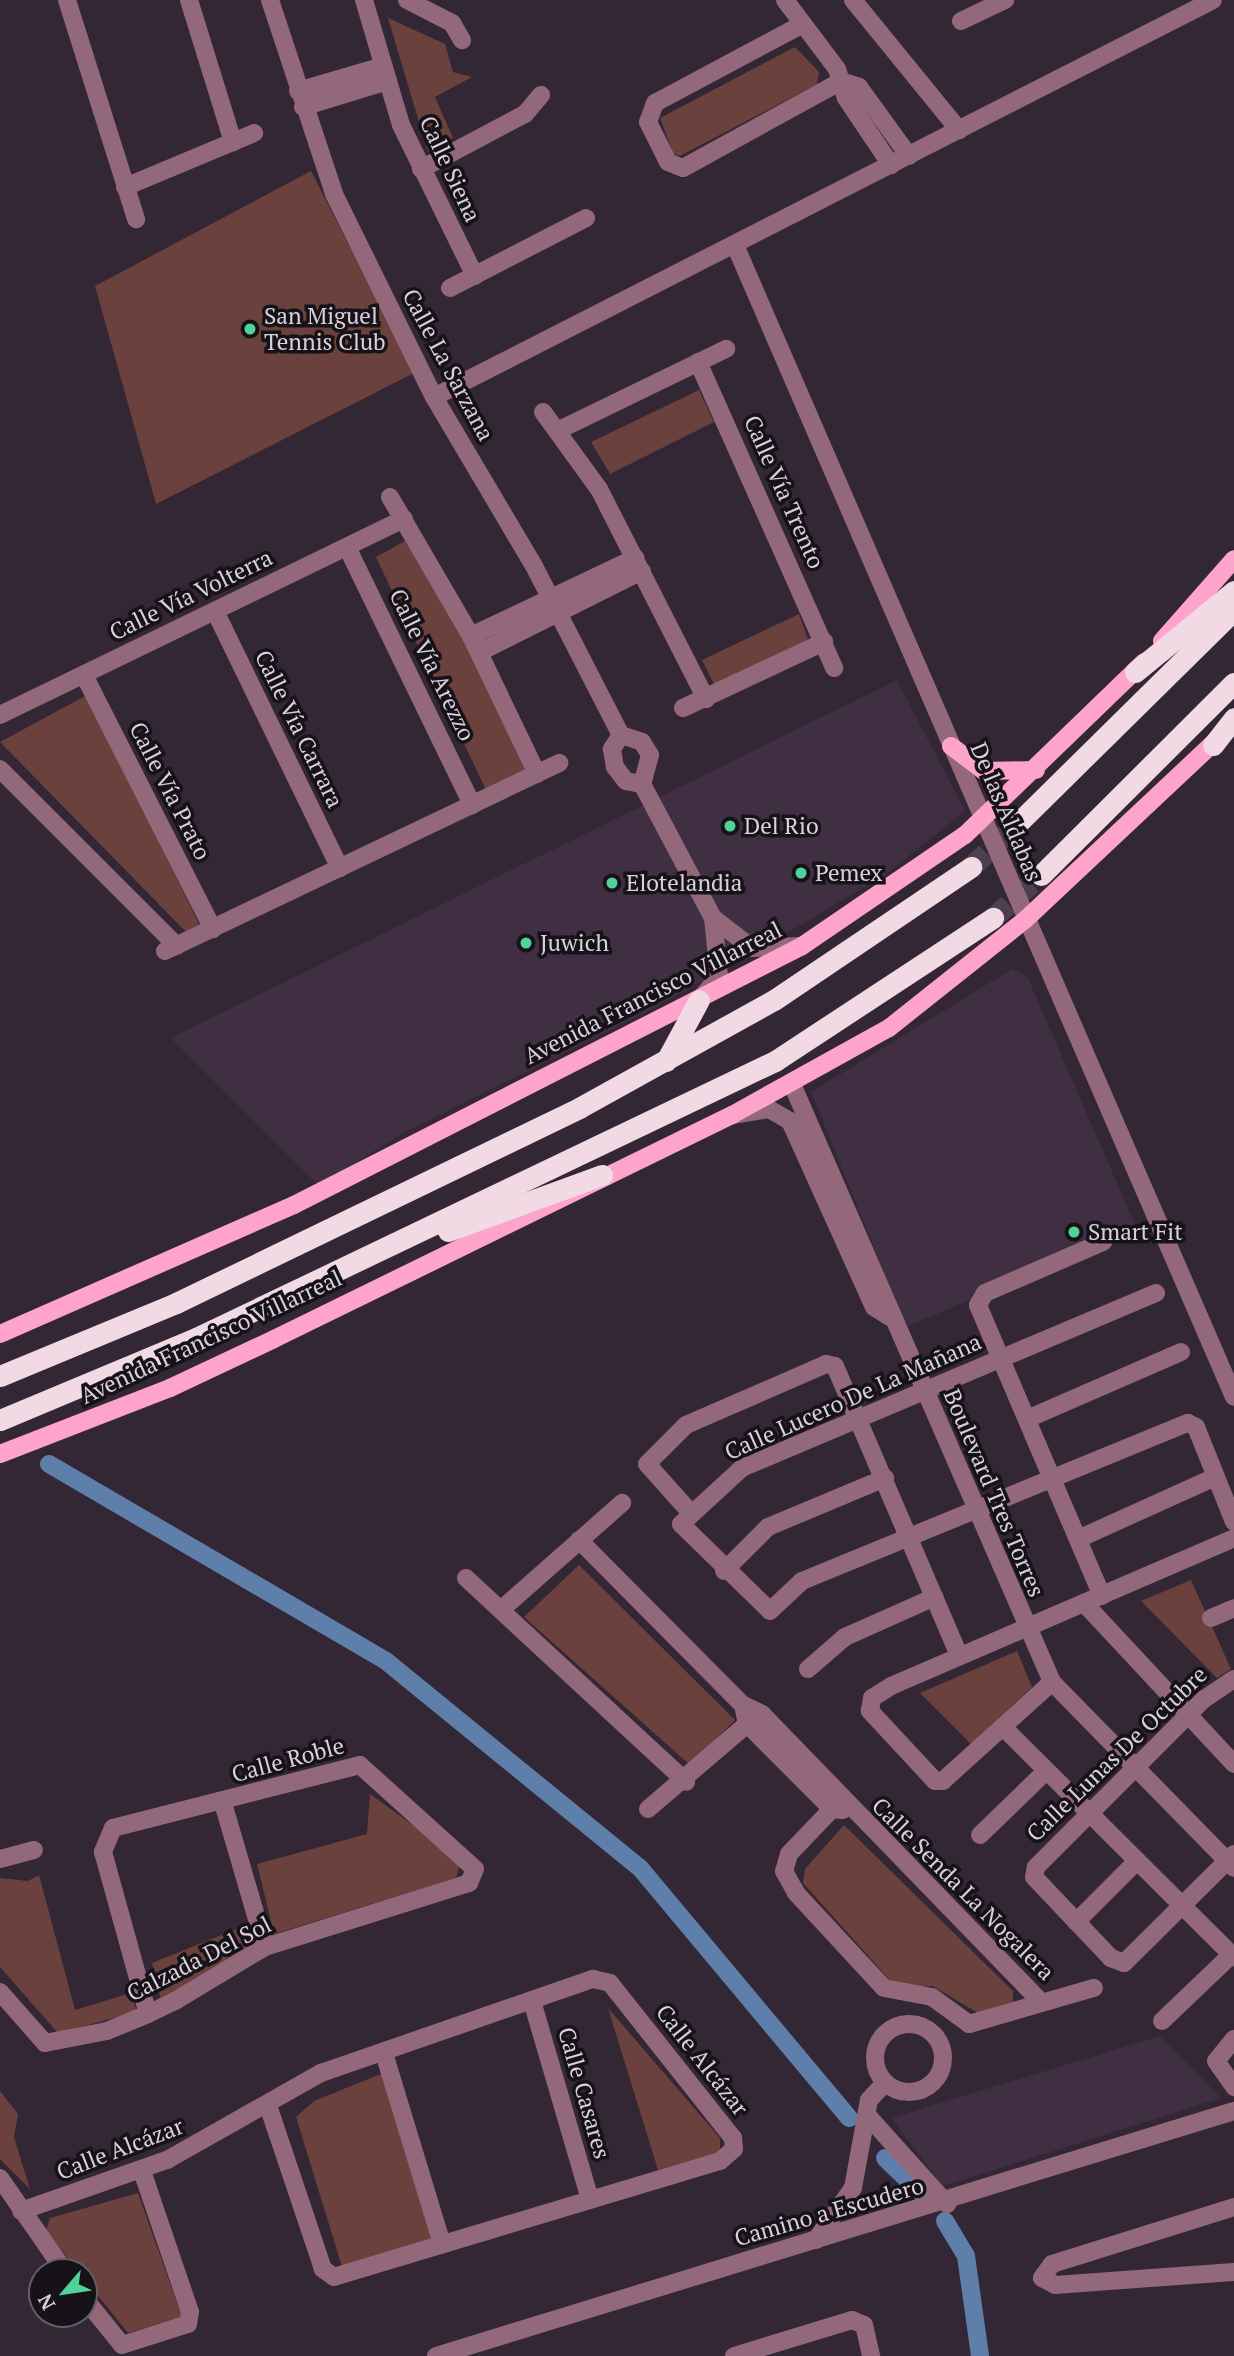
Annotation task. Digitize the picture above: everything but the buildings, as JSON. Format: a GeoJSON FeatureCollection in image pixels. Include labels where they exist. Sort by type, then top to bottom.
{"type":"FeatureCollection","features":[{"type":"Feature","properties":{"kind":"highway"},"geometry":{"type":"LineString","coordinates":[[1135,672],[1234,591]]}},
{"type":"Feature","properties":{"kind":"highway"},"geometry":{"type":"LineString","coordinates":[[1017,824],[1234,610]]}},
{"type":"Feature","properties":{"kind":"highway"},"geometry":{"type":"LineString","coordinates":[[1041,875],[1234,683]]}},
{"type":"Feature","properties":{"kind":"highway"},"geometry":{"type":"LineString","coordinates":[[1213,745],[1234,718]]}},
{"type":"Feature","properties":{"kind":"highway","name":"Avenida Francisco Villarreal"},"geometry":{"type":"LineString","coordinates":[[0,1376],[188,1298],[666,1061],[842,957],[971,867]]}},
{"type":"Feature","properties":{"kind":"highway","name":"Avenida Francisco Villarreal"},"geometry":{"type":"LineString","coordinates":[[3,1420],[370,1256],[775,1061],[993,918]]}},
{"type":"Feature","properties":{"kind":"highway"},"geometry":{"type":"LineString","coordinates":[[666,1061],[699,1000]]}},
{"type":"Feature","properties":{"kind":"highway"},"geometry":{"type":"LineString","coordinates":[[370,1256],[602,1175]]}},
{"type":"Feature","properties":{"kind":"main road","name":"Avenida Francisco Villarreal"},"geometry":{"type":"LineString","coordinates":[[0,1334],[294,1205],[802,946],[892,889],[982,820],[1135,672],[1234,559]]}},
{"type":"Feature","properties":{"kind":"main road","name":"Avenida Francisco Villarreal"},"geometry":{"type":"LineString","coordinates":[[0,1454],[170,1388],[571,1196],[602,1175],[792,1084],[889,1028],[1026,919],[1234,723]]}},
{"type":"Feature","properties":{"kind":"main road"},"geometry":{"type":"LineString","coordinates":[[951,746],[985,771],[1036,770]]}},
{"type":"Feature","properties":{"kind":"street"},"geometry":{"type":"LineString","coordinates":[[67,0],[136,219]]}},
{"type":"Feature","properties":{"kind":"street"},"geometry":{"type":"LineString","coordinates":[[190,0],[233,142]]}},
{"type":"Feature","properties":{"kind":"street","name":"Calle La Sarzana"},"geometry":{"type":"LineString","coordinates":[[270,0],[300,99],[334,194],[434,397],[555,606],[621,735]]}},
{"type":"Feature","properties":{"kind":"street","name":"Calle Siena"},"geometry":{"type":"LineString","coordinates":[[364,0],[385,73],[421,169],[475,276]]}},
{"type":"Feature","properties":{"kind":"street"},"geometry":{"type":"LineString","coordinates":[[407,0],[452,23],[462,40]]}},
{"type":"Feature","properties":{"kind":"street"},"geometry":{"type":"LineString","coordinates":[[785,0],[841,81],[891,165]]}},
{"type":"Feature","properties":{"kind":"street"},"geometry":{"type":"LineString","coordinates":[[853,0],[959,130]]}},
{"type":"Feature","properties":{"kind":"street"},"geometry":{"type":"LineString","coordinates":[[961,21],[1005,0]]}},
{"type":"Feature","properties":{"kind":"street"},"geometry":{"type":"LineString","coordinates":[[434,397],[1213,0]]}},
{"type":"Feature","properties":{"kind":"street"},"geometry":{"type":"LineString","coordinates":[[803,24],[655,103],[648,122],[668,162],[683,167],[841,81],[859,87],[909,156]]}},
{"type":"Feature","properties":{"kind":"street"},"geometry":{"type":"LineString","coordinates":[[300,99],[385,73]]}},
{"type":"Feature","properties":{"kind":"street"},"geometry":{"type":"LineString","coordinates":[[421,169],[525,114],[541,95]]}},
{"type":"Feature","properties":{"kind":"street"},"geometry":{"type":"LineString","coordinates":[[125,187],[254,133]]}},
{"type":"Feature","properties":{"kind":"street"},"geometry":{"type":"LineString","coordinates":[[450,288],[586,218]]}},
{"type":"Feature","properties":{"kind":"street","name":"De las Aldabas"},"geometry":{"type":"LineString","coordinates":[[734,245],[982,820],[1232,1386]]}},
{"type":"Feature","properties":{"kind":"street"},"geometry":{"type":"LineString","coordinates":[[559,430],[726,349]]}},
{"type":"Feature","properties":{"kind":"street","name":"Calle Vía Trento"},"geometry":{"type":"LineString","coordinates":[[698,362],[834,668]]}},
{"type":"Feature","properties":{"kind":"street"},"geometry":{"type":"LineString","coordinates":[[543,412],[559,430],[639,565],[706,699]]}},
{"type":"Feature","properties":{"kind":"street"},"geometry":{"type":"LineString","coordinates":[[390,497],[476,644],[537,774]]}},
{"type":"Feature","properties":{"kind":"street","name":"Calle Vía Volterra"},"geometry":{"type":"LineString","coordinates":[[0,715],[404,519]]}},
{"type":"Feature","properties":{"kind":"street","name":"Calle Vía Arezzo"},"geometry":{"type":"LineString","coordinates":[[347,547],[472,805]]}},
{"type":"Feature","properties":{"kind":"street"},"geometry":{"type":"LineString","coordinates":[[476,644],[639,565]]}},
{"type":"Feature","properties":{"kind":"street","name":"Calle Vía Carrara"},"geometry":{"type":"LineString","coordinates":[[215,611],[340,868]]}},
{"type":"Feature","properties":{"kind":"street"},"geometry":{"type":"LineString","coordinates":[[683,708],[824,642]]}},
{"type":"Feature","properties":{"kind":"street","name":"Calle Vía Prato"},"geometry":{"type":"LineString","coordinates":[[84,674],[212,929]]}},
{"type":"Feature","properties":{"kind":"street"},"geometry":{"type":"LineString","coordinates":[[642,784],[626,780],[615,767],[612,749],[621,735],[642,742],[650,755],[642,784],[713,918],[719,976],[699,1000]]}},
{"type":"Feature","properties":{"kind":"street"},"geometry":{"type":"LineString","coordinates":[[0,769],[171,949],[560,763]]}},
{"type":"Feature","properties":{"kind":"street"},"geometry":{"type":"LineString","coordinates":[[713,918],[752,948],[802,946]]}},
{"type":"Feature","properties":{"kind":"street","name":"Boulevard Tres Torres"},"geometry":{"type":"LineString","coordinates":[[792,1084],[824,1172],[888,1296],[890,1317],[977,1509],[1025,1627],[1052,1682],[1232,1861]]}},
{"type":"Feature","properties":{"kind":"street"},"geometry":{"type":"LineString","coordinates":[[732,1115],[769,1109],[783,1114],[824,1172]]}},
{"type":"Feature","properties":{"kind":"street"},"geometry":{"type":"LineString","coordinates":[[1102,1596],[1001,1359],[979,1298],[1103,1242]]}},
{"type":"Feature","properties":{"kind":"street","name":"Calle Lucero De La Mañana"},"geometry":{"type":"LineString","coordinates":[[690,1512],[736,1472],[1156,1293]]}},
{"type":"Feature","properties":{"kind":"street"},"geometry":{"type":"LineString","coordinates":[[1027,1419],[1181,1352]]}},
{"type":"Feature","properties":{"kind":"street"},"geometry":{"type":"LineString","coordinates":[[960,1654],[935,1597],[910,1537],[860,1419],[831,1364],[686,1425],[648,1464],[690,1512],[681,1524],[685,1530],[724,1571],[770,1611],[802,1581],[910,1537],[1051,1478],[1188,1423],[1196,1427],[1234,1522]]}},
{"type":"Feature","properties":{"kind":"street"},"geometry":{"type":"LineString","coordinates":[[1077,1539],[1215,1477]]}},
{"type":"Feature","properties":{"kind":"street"},"geometry":{"type":"LineString","coordinates":[[724,1571],[768,1527],[885,1478]]}},
{"type":"Feature","properties":{"kind":"street"},"geometry":{"type":"LineString","coordinates":[[503,1608],[622,1503]]}},
{"type":"Feature","properties":{"kind":"street"},"geometry":{"type":"LineString","coordinates":[[1052,1682],[952,1777],[938,1782],[872,1716],[872,1698],[960,1654],[1234,1538]]}},
{"type":"Feature","properties":{"kind":"street","name":"Calle Senda La Nogalera"},"geometry":{"type":"LineString","coordinates":[[579,1540],[743,1705],[762,1714],[839,1791],[840,1810]]}},
{"type":"Feature","properties":{"kind":"street"},"geometry":{"type":"LineString","coordinates":[[466,1578],[503,1608],[686,1782]]}},
{"type":"Feature","properties":{"kind":"street"},"geometry":{"type":"LineString","coordinates":[[808,1669],[845,1637],[935,1597]]}},
{"type":"Feature","properties":{"kind":"street"},"geometry":{"type":"LineString","coordinates":[[1084,1603],[1186,1717],[1233,1762]]}},
{"type":"Feature","properties":{"kind":"street"},"geometry":{"type":"LineString","coordinates":[[1211,1618],[1234,1608]]}},
{"type":"Feature","properties":{"kind":"street","name":"Calle Lunas De Octubre"},"geometry":{"type":"LineString","coordinates":[[1076,1922],[1036,1883],[1036,1867],[1138,1769],[1186,1717],[1234,1679]]}},
{"type":"Feature","properties":{"kind":"street"},"geometry":{"type":"LineString","coordinates":[[648,1810],[673,1784],[686,1782],[747,1724],[743,1705]]}},
{"type":"Feature","properties":{"kind":"street","name":"Calle Senda La Nogalera"},"geometry":{"type":"LineString","coordinates":[[747,1724],[1042,2003]]}},
{"type":"Feature","properties":{"kind":"street"},"geometry":{"type":"LineString","coordinates":[[1004,1728],[1233,1956],[1162,2021]]}},
{"type":"Feature","properties":{"kind":"street","name":"Calle Roble"},"geometry":{"type":"LineString","coordinates":[[148,2014],[103,1852],[113,1828],[223,1803],[360,1765],[476,1874]]}},
{"type":"Feature","properties":{"kind":"street"},"geometry":{"type":"LineString","coordinates":[[980,1835],[1046,1771]]}},
{"type":"Feature","properties":{"kind":"street"},"geometry":{"type":"LineString","coordinates":[[223,1803],[265,1947]]}},
{"type":"Feature","properties":{"kind":"street"},"geometry":{"type":"LineString","coordinates":[[840,1810],[789,1854],[789,1884],[876,1983],[910,1997],[910,2023]]}},
{"type":"Feature","properties":{"kind":"street"},"geometry":{"type":"LineString","coordinates":[[0,1859],[34,1850]]}},
{"type":"Feature","properties":{"kind":"street"},"geometry":{"type":"LineString","coordinates":[[1137,1861],[1076,1922],[1111,1958],[1128,1960],[1182,1905],[1232,1861]]}},
{"type":"Feature","properties":{"kind":"street","name":"Calzada Del Sol"},"geometry":{"type":"LineString","coordinates":[[0,1992],[49,2044],[148,2014],[265,1947],[469,1883],[476,1874]]}},
{"type":"Feature","properties":{"kind":"street","name":"Calle Alcázar"},"geometry":{"type":"LineString","coordinates":[[21,2211],[142,2171],[268,2106],[321,2074],[586,1980],[610,1983],[733,2138],[734,2150],[720,2161],[442,2244],[360,2272],[328,2274],[268,2106]]}},
{"type":"Feature","properties":{"kind":"street","name":"Calle Senda La Nogalera"},"geometry":{"type":"LineString","coordinates":[[910,1997],[932,1997],[951,2013],[976,2024],[1094,1988]]}},
{"type":"Feature","properties":{"kind":"street","name":"Calle Casares"},"geometry":{"type":"LineString","coordinates":[[532,2001],[590,2199]]}},
{"type":"Feature","properties":{"kind":"street"},"geometry":{"type":"LineString","coordinates":[[932,2032],[951,2013]]}},
{"type":"Feature","properties":{"kind":"street"},"geometry":{"type":"LineString","coordinates":[[910,2023],[932,2032],[943,2053],[937,2076],[907,2092],[885,2083],[875,2050],[888,2030],[910,2023]]}},
{"type":"Feature","properties":{"kind":"street"},"geometry":{"type":"LineString","coordinates":[[1234,2039],[1216,2061],[1234,2087]]}},
{"type":"Feature","properties":{"kind":"street"},"geometry":{"type":"LineString","coordinates":[[384,2053],[442,2244]]}},
{"type":"Feature","properties":{"kind":"street"},"geometry":{"type":"LineString","coordinates":[[816,2240],[853,2188],[869,2100],[885,2083]]}},
{"type":"Feature","properties":{"kind":"street","name":"Camino a Escudero"},"geometry":{"type":"LineString","coordinates":[[436,2356],[816,2240],[947,2203],[1234,2111]]}},
{"type":"Feature","properties":{"kind":"street"},"geometry":{"type":"LineString","coordinates":[[867,2115],[947,2203]]}},
{"type":"Feature","properties":{"kind":"street"},"geometry":{"type":"LineString","coordinates":[[98,2315],[122,2345],[188,2324],[190,2312],[142,2171]]}},
{"type":"Feature","properties":{"kind":"street"},"geometry":{"type":"LineString","coordinates":[[0,2178],[55,2258]]}},
{"type":"Feature","properties":{"kind":"street"},"geometry":{"type":"LineString","coordinates":[[1234,2207],[1052,2264],[1042,2278],[1055,2285],[1234,2272]]}},
{"type":"Feature","properties":{"kind":"street"},"geometry":{"type":"LineString","coordinates":[[734,2356],[859,2321],[871,2356]]}},
{"type":"Feature","properties":{"kind":"shaded area"},"geometry":{"type":"Polygon","coordinates":[[[388,18],[445,44],[453,72],[472,77],[435,97],[453,138],[428,152],[388,18]]]}},
{"type":"Feature","properties":{"kind":"shaded area"},"geometry":{"type":"Polygon","coordinates":[[[795,47],[819,72],[817,84],[680,156],[673,153],[660,118],[795,47]]]}},
{"type":"Feature","properties":{"kind":"shaded area","name":"San Miguel Tennis Club"},"geometry":{"type":"Polygon","coordinates":[[[311,171],[414,373],[156,504],[95,286],[311,171]]]}},
{"type":"Feature","properties":{"kind":"shaded area"},"geometry":{"type":"Polygon","coordinates":[[[699,390],[714,422],[610,474],[591,442],[699,390]]]}},
{"type":"Feature","properties":{"kind":"shaded area"},"geometry":{"type":"Polygon","coordinates":[[[405,541],[474,657],[530,771],[486,790],[376,557],[405,541]]]}},
{"type":"Feature","properties":{"kind":"shaded area"},"geometry":{"type":"Polygon","coordinates":[[[799,614],[810,645],[718,692],[702,660],[799,614]]]}},
{"type":"Feature","properties":{"kind":"shaded area"},"geometry":{"type":"Polygon","coordinates":[[[897,680],[965,811],[885,875],[782,936],[647,1012],[401,1134],[319,1186],[171,1038],[897,680]]]}},
{"type":"Feature","properties":{"kind":"shaded area"},"geometry":{"type":"Polygon","coordinates":[[[87,695],[202,930],[190,936],[0,742],[87,695]]]}},
{"type":"Feature","properties":{"kind":"shaded area"},"geometry":{"type":"Polygon","coordinates":[[[1012,969],[1027,976],[1137,1229],[906,1327],[811,1092],[1012,969]]]}},
{"type":"Feature","properties":{"kind":"shaded area"},"geometry":{"type":"Polygon","coordinates":[[[579,1565],[735,1720],[690,1765],[524,1617],[579,1565]]]}},
{"type":"Feature","properties":{"kind":"shaded area"},"geometry":{"type":"Polygon","coordinates":[[[1191,1580],[1231,1669],[1217,1678],[1141,1601],[1191,1580]]]}},
{"type":"Feature","properties":{"kind":"shaded area"},"geometry":{"type":"Polygon","coordinates":[[[1017,1651],[1032,1687],[971,1744],[920,1693],[1017,1651]]]}},
{"type":"Feature","properties":{"kind":"shaded area"},"geometry":{"type":"Polygon","coordinates":[[[370,1794],[461,1860],[456,1878],[274,1934],[257,1864],[367,1834],[370,1794]]]}},
{"type":"Feature","properties":{"kind":"shaded area"},"geometry":{"type":"Polygon","coordinates":[[[844,1825],[1013,1991],[1013,2005],[978,2013],[933,1986],[896,1987],[803,1883],[805,1869],[844,1825]]]}},
{"type":"Feature","properties":{"kind":"shaded area"},"geometry":{"type":"Polygon","coordinates":[[[39,1875],[75,2010],[131,1993],[137,2012],[58,2033],[0,1967],[0,1878],[28,1881],[39,1875]]]}},
{"type":"Feature","properties":{"kind":"shaded area"},"geometry":{"type":"Polygon","coordinates":[[[244,1926],[249,1950],[162,2004],[152,1963],[244,1926]]]}},
{"type":"Feature","properties":{"kind":"shaded area"},"geometry":{"type":"Polygon","coordinates":[[[608,2008],[720,2138],[720,2154],[658,2170],[608,2008]]]}},
{"type":"Feature","properties":{"kind":"shaded area"},"geometry":{"type":"Polygon","coordinates":[[[1160,2036],[1221,2098],[943,2186],[891,2118],[1160,2036]]]}},
{"type":"Feature","properties":{"kind":"shaded area"},"geometry":{"type":"Polygon","coordinates":[[[388,2071],[437,2240],[343,2270],[296,2117],[314,2101],[388,2071]]]}},
{"type":"Feature","properties":{"kind":"shaded area"},"geometry":{"type":"Polygon","coordinates":[[[0,2091],[18,2114],[14,2137],[30,2189],[0,2159],[0,2091]]]}},
{"type":"Feature","properties":{"kind":"shaded area"},"geometry":{"type":"Polygon","coordinates":[[[138,2193],[182,2317],[128,2333],[98,2296],[98,2258],[68,2258],[46,2231],[50,2218],[138,2193]]]}},
{"type":"Feature","properties":{"kind":"waterway"},"geometry":{"type":"LineString","coordinates":[[49,1464],[386,1661],[640,1868],[849,2118]]}},
{"type":"Feature","properties":{"kind":"waterway"},"geometry":{"type":"LineString","coordinates":[[885,2158],[925,2197]]}},
{"type":"Feature","properties":{"kind":"waterway"},"geometry":{"type":"LineString","coordinates":[[945,2221],[966,2256],[980,2356]]}},
{"type":"Feature","properties":{"kind":"tunnel"},"geometry":{"type":"LineString","coordinates":[[971,867],[1017,824]]}},
{"type":"Feature","properties":{"kind":"tunnel"},"geometry":{"type":"LineString","coordinates":[[993,918],[1041,875]]}},
{"type":"Feature","properties":{"kind":"place","name":"San Miguel Tennis Club"},"geometry":{"type":"Point","coordinates":[250,329]}},
{"type":"Feature","properties":{"kind":"place","name":"Del Rio"},"geometry":{"type":"Point","coordinates":[730,826]}},
{"type":"Feature","properties":{"kind":"place","name":"Pemex"},"geometry":{"type":"Point","coordinates":[801,873]}},
{"type":"Feature","properties":{"kind":"place","name":"Elotelandia"},"geometry":{"type":"Point","coordinates":[612,883]}},
{"type":"Feature","properties":{"kind":"place","name":"Juwich"},"geometry":{"type":"Point","coordinates":[526,943]}},
{"type":"Feature","properties":{"kind":"place","name":"Smart Fit"},"geometry":{"type":"Point","coordinates":[1074,1232]}}]}
